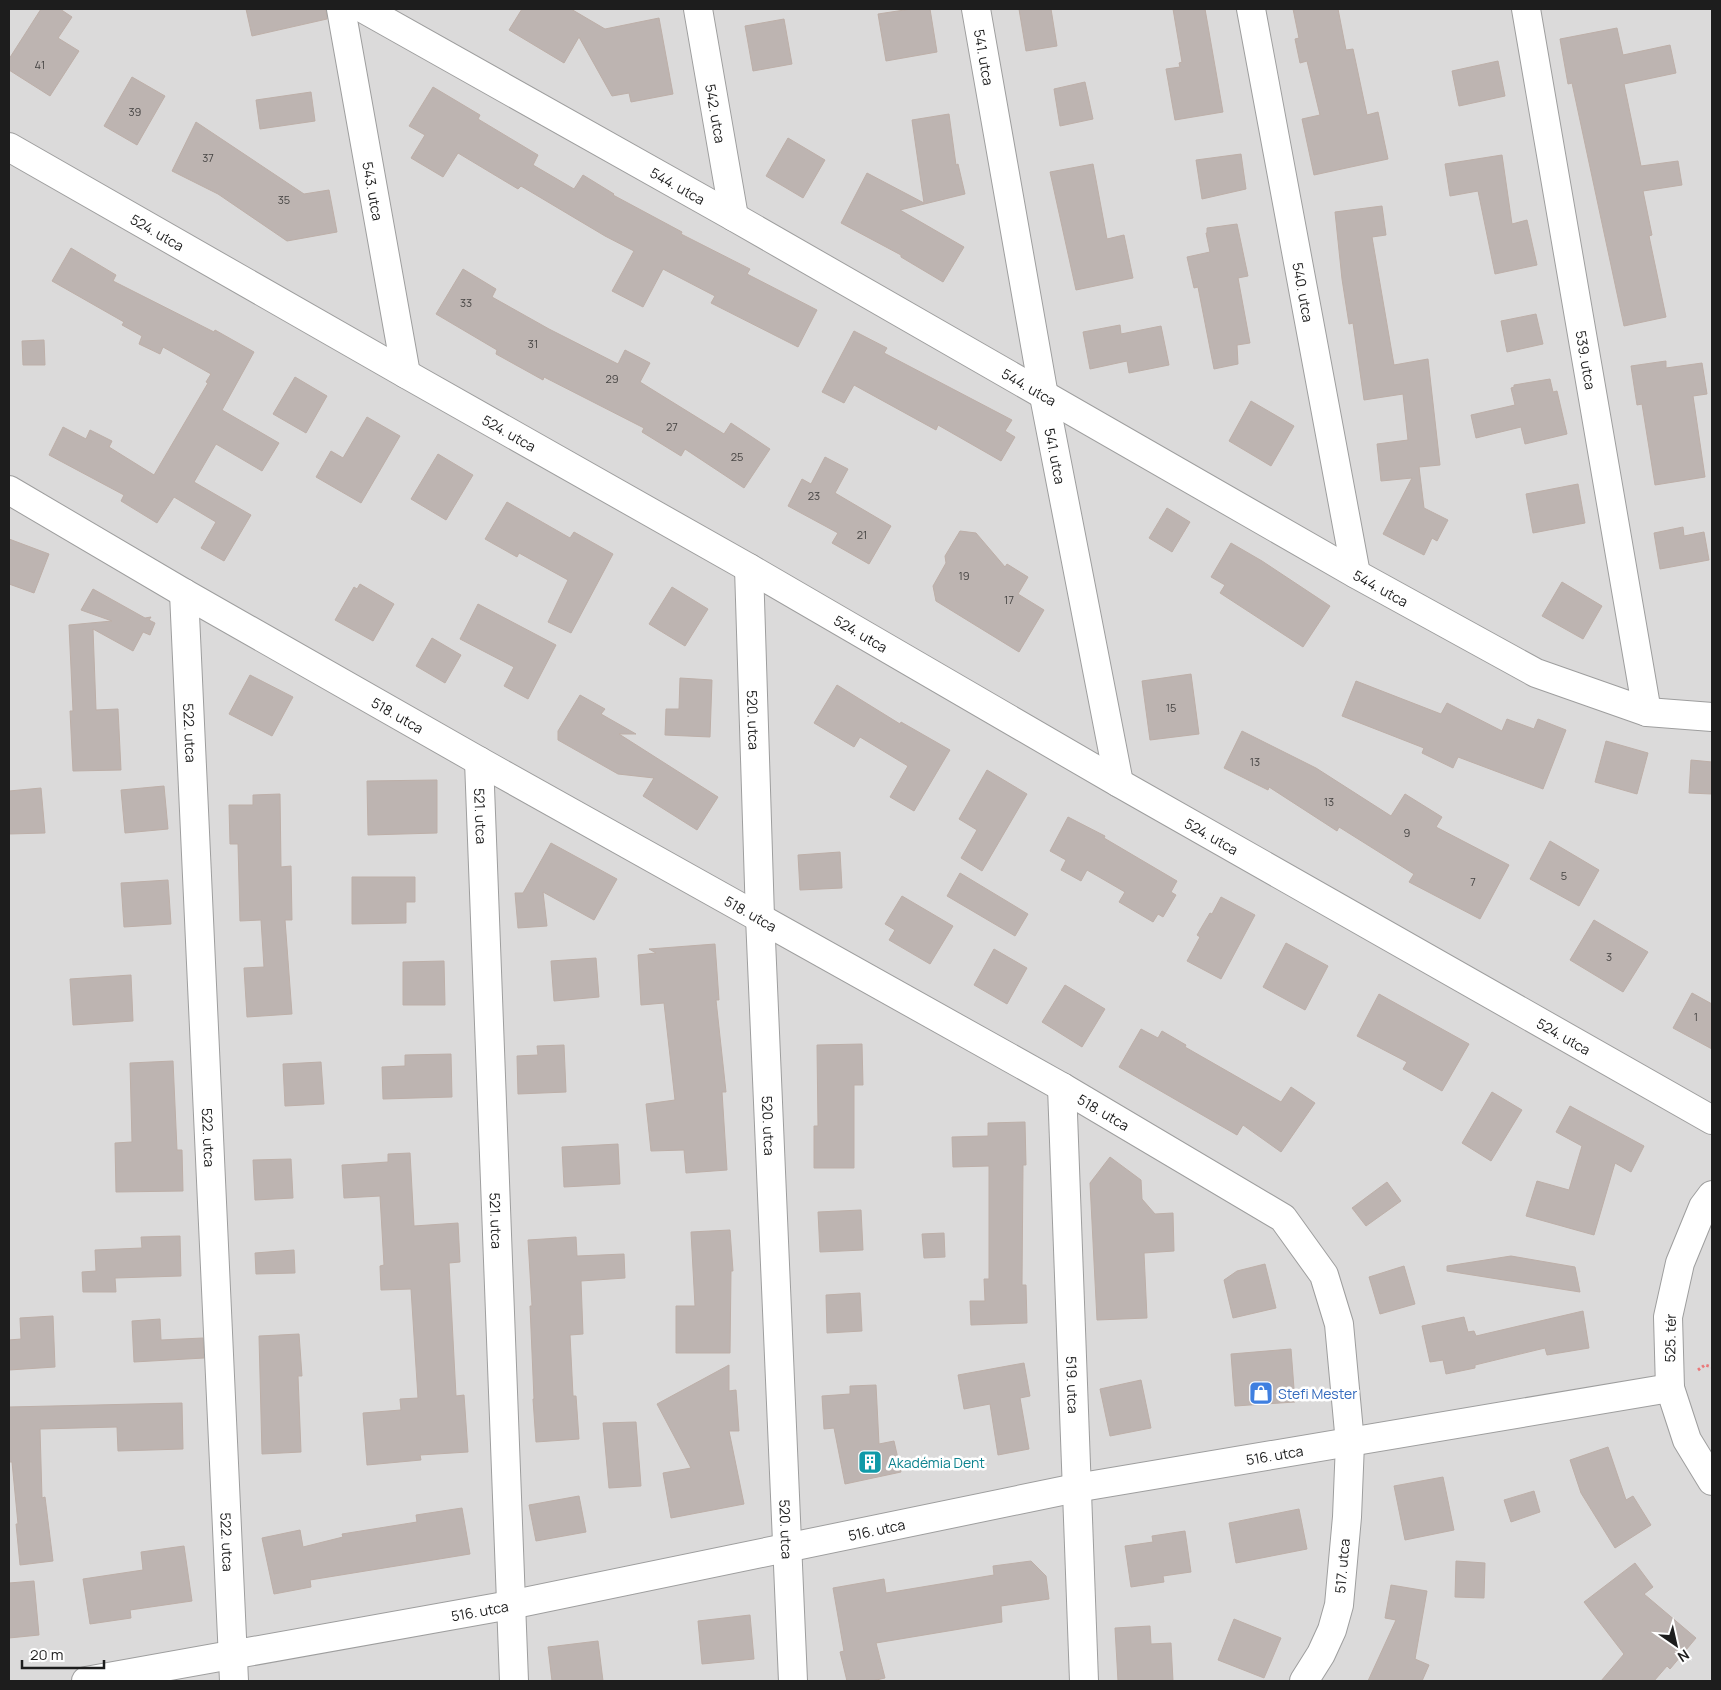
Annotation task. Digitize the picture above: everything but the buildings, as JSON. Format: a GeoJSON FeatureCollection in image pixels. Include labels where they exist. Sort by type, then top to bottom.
{"type":"FeatureCollection","features":[{"type":"Feature","properties":{"kind":"street","name":"543. utca"},"geometry":{"type":"LineString","coordinates":[[341,9],[406,374]]}},
{"type":"Feature","properties":{"kind":"street","name":"544. utca"},"geometry":{"type":"LineString","coordinates":[[364,9],[734,218],[1356,574],[1536,673],[1647,712],[1712,717]]}},
{"type":"Feature","properties":{"kind":"street","name":"542. utca"},"geometry":{"type":"LineString","coordinates":[[698,9],[734,218]]}},
{"type":"Feature","properties":{"kind":"street","name":"541. utca"},"geometry":{"type":"LineString","coordinates":[[976,9],[1044,396],[1119,783]]}},
{"type":"Feature","properties":{"kind":"street","name":"540. utca"},"geometry":{"type":"LineString","coordinates":[[1251,9],[1356,574]]}},
{"type":"Feature","properties":{"kind":"street","name":"539. utca"},"geometry":{"type":"LineString","coordinates":[[1526,9],[1647,712]]}},
{"type":"Feature","properties":{"kind":"street","name":"524. utca"},"geometry":{"type":"LineString","coordinates":[[9,147],[749,568],[1119,783],[1712,1120]]}},
{"type":"Feature","properties":{"kind":"street","name":"518. utca"},"geometry":{"type":"LineString","coordinates":[[9,490],[184,593],[479,761],[1062,1087],[1283,1218],[1324,1275],[1339,1324],[1350,1443]]}},
{"type":"Feature","properties":{"kind":"street","name":"520. utca"},"geometry":{"type":"LineString","coordinates":[[749,568],[760,917],[793,1681]]}},
{"type":"Feature","properties":{"kind":"street","name":"522. utca"},"geometry":{"type":"LineString","coordinates":[[184,593],[234,1681]]}},
{"type":"Feature","properties":{"kind":"street","name":"521. utca"},"geometry":{"type":"LineString","coordinates":[[479,761],[514,1681]]}},
{"type":"Feature","properties":{"kind":"street","name":"519. utca"},"geometry":{"type":"LineString","coordinates":[[1062,1087],[1084,1681]]}},
{"type":"Feature","properties":{"kind":"street","name":"525. tér"},"geometry":{"type":"LineString","coordinates":[[1712,1195],[1703,1207],[1680,1263],[1668,1317],[1670,1388],[1687,1440],[1712,1480]]}},
{"type":"Feature","properties":{"kind":"street","name":"516. utca"},"geometry":{"type":"LineString","coordinates":[[86,1681],[510,1604],[1076,1488],[1670,1388]]}},
{"type":"Feature","properties":{"kind":"street","name":"517. utca"},"geometry":{"type":"LineString","coordinates":[[1304,1681],[1321,1654],[1332,1630],[1339,1605],[1347,1517],[1350,1443]]}},
{"type":"Feature","properties":{"kind":"shaded area"},"geometry":{"type":"Polygon","coordinates":[[[9,9],[1712,9],[1712,1681],[9,1681],[9,9]]]}},
{"type":"Feature","properties":{"kind":"place","name":"Stefi Mester"},"geometry":{"type":"Point","coordinates":[1261,1393]}},
{"type":"Feature","properties":{"kind":"place","name":"Akadémia Dent"},"geometry":{"type":"Point","coordinates":[870,1462]}}]}
